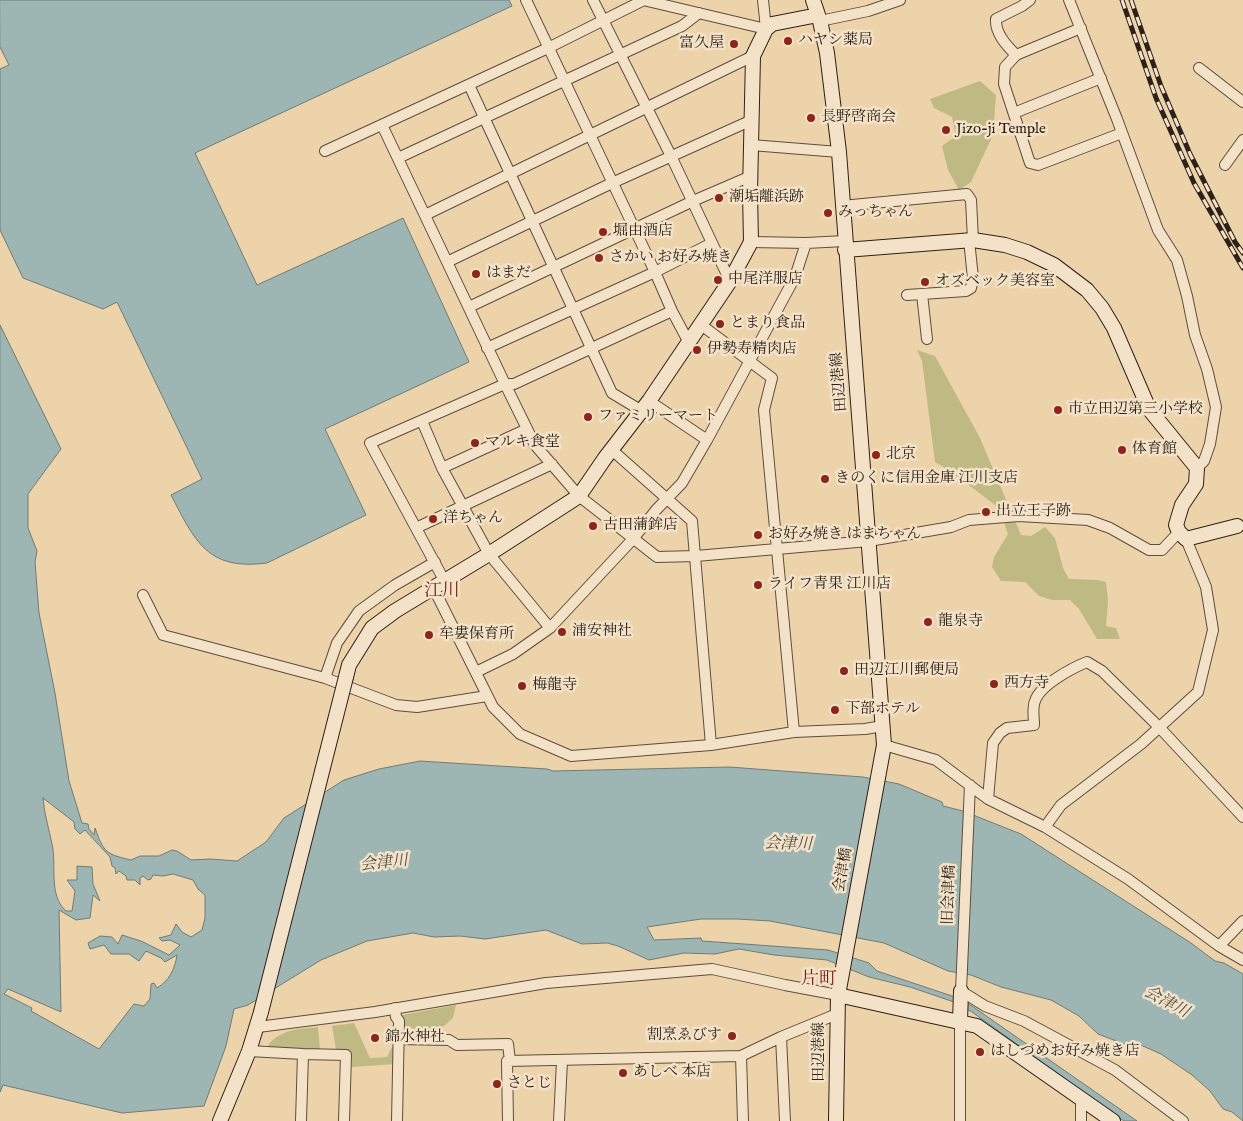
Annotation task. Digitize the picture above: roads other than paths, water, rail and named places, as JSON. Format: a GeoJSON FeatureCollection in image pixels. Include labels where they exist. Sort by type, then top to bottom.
{"type":"FeatureCollection","features":[{"type":"Feature","properties":{"kind":"street"},"geometry":{"type":"LineString","coordinates":[[526,0],[672,311],[688,341]]}},
{"type":"Feature","properties":{"kind":"street"},"geometry":{"type":"LineString","coordinates":[[593,0],[693,201],[730,281]]}},
{"type":"Feature","properties":{"kind":"street"},"geometry":{"type":"LineString","coordinates":[[325,151],[548,48],[643,0],[678,4],[699,13],[766,29]]}},
{"type":"Feature","properties":{"kind":"street"},"geometry":{"type":"LineString","coordinates":[[763,0],[766,29]]}},
{"type":"Feature","properties":{"kind":"street","name":"田辺港線"},"geometry":{"type":"LineString","coordinates":[[813,0],[827,53],[839,152],[883,726],[884,745],[880,763]]}},
{"type":"Feature","properties":{"kind":"street"},"geometry":{"type":"LineString","coordinates":[[220,1121],[258,1027],[348,665],[372,628],[395,611],[579,496],[645,406],[730,281],[751,242],[753,56],[766,29],[772,24],[868,11],[900,0]]}},
{"type":"Feature","properties":{"kind":"street"},"geometry":{"type":"LineString","coordinates":[[1016,55],[1005,43],[996,27],[996,19],[1030,0]]}},
{"type":"Feature","properties":{"kind":"street"},"geometry":{"type":"LineString","coordinates":[[1045,828],[1061,806],[1140,744],[1198,692],[1214,630],[1206,587],[1176,525],[1182,505],[1196,484],[1197,468],[1204,461],[1210,444],[1216,407],[1177,260],[1158,230],[1101,78],[1069,0]]}},
{"type":"Feature","properties":{"kind":"street"},"geometry":{"type":"LineString","coordinates":[[398,158],[682,26],[699,13]]}},
{"type":"Feature","properties":{"kind":"street"},"geometry":{"type":"LineString","coordinates":[[1081,28],[1016,55],[1005,67],[1004,84],[1030,162],[1038,165],[1122,133]]}},
{"type":"Feature","properties":{"kind":"street"},"geometry":{"type":"LineString","coordinates":[[425,215],[753,56]]}},
{"type":"Feature","properties":{"kind":"street"},"geometry":{"type":"LineString","coordinates":[[1198,68],[1243,102]]}},
{"type":"Feature","properties":{"kind":"street"},"geometry":{"type":"LineString","coordinates":[[1014,114],[1101,78]]}},
{"type":"Feature","properties":{"kind":"street"},"geometry":{"type":"LineString","coordinates":[[469,85],[534,221],[612,393],[645,406],[707,440]]}},
{"type":"Feature","properties":{"kind":"street"},"geometry":{"type":"LineString","coordinates":[[447,262],[612,182],[752,120]]}},
{"type":"Feature","properties":{"kind":"street"},"geometry":{"type":"LineString","coordinates":[[382,125],[487,348],[536,445],[579,496],[657,557],[776,550],[869,541],[951,527],[969,520],[1019,516],[1088,520],[1110,528],[1149,550],[1162,550],[1182,535],[1241,527]]}},
{"type":"Feature","properties":{"kind":"street"},"geometry":{"type":"LineString","coordinates":[[1225,165],[1243,140]]}},
{"type":"Feature","properties":{"kind":"street"},"geometry":{"type":"LineString","coordinates":[[751,145],[839,152]]}},
{"type":"Feature","properties":{"kind":"street"},"geometry":{"type":"LineString","coordinates":[[469,308],[693,201],[751,176]]}},
{"type":"Feature","properties":{"kind":"street"},"geometry":{"type":"LineString","coordinates":[[842,206],[967,194],[971,200],[973,278],[971,288],[966,291],[907,295]]}},
{"type":"Feature","properties":{"kind":"street"},"geometry":{"type":"LineString","coordinates":[[751,242],[845,246],[971,240],[1005,245],[1027,252],[1054,265],[1087,290],[1102,308],[1114,328],[1149,409],[1197,468]]}},
{"type":"Feature","properties":{"kind":"street"},"geometry":{"type":"LineString","coordinates":[[487,348],[655,272],[712,243]]}},
{"type":"Feature","properties":{"kind":"street"},"geometry":{"type":"LineString","coordinates":[[476,672],[513,654],[550,628],[682,483],[795,276],[806,243]]}},
{"type":"Feature","properties":{"kind":"street"},"geometry":{"type":"LineString","coordinates":[[922,294],[927,338]]}},
{"type":"Feature","properties":{"kind":"street"},"geometry":{"type":"LineString","coordinates":[[672,311],[514,384],[505,384],[370,443],[435,562],[439,584],[487,696],[493,707],[520,734],[571,756],[711,745],[794,732],[865,729],[883,726]]}},
{"type":"Feature","properties":{"kind":"street"},"geometry":{"type":"LineString","coordinates":[[700,324],[772,378],[764,410],[794,732]]}},
{"type":"Feature","properties":{"kind":"street"},"geometry":{"type":"LineString","coordinates":[[422,421],[442,468],[489,554],[550,628]]}},
{"type":"Feature","properties":{"kind":"street"},"geometry":{"type":"LineString","coordinates":[[442,468],[527,429]]}},
{"type":"Feature","properties":{"kind":"street"},"geometry":{"type":"LineString","coordinates":[[612,450],[692,521],[711,745]]}},
{"type":"Feature","properties":{"kind":"street"},"geometry":{"type":"LineString","coordinates":[[416,528],[552,464]]}},
{"type":"Feature","properties":{"kind":"street"},"geometry":{"type":"LineString","coordinates":[[325,678],[337,643],[359,611],[395,585],[435,562]]}},
{"type":"Feature","properties":{"kind":"street"},"geometry":{"type":"LineString","coordinates":[[143,595],[163,635],[325,678],[396,705],[417,707],[487,696]]}},
{"type":"Feature","properties":{"kind":"street"},"geometry":{"type":"LineString","coordinates":[[988,799],[993,743],[1000,733],[1007,728],[1034,725],[1034,702],[1039,693],[1070,668],[1087,662],[1102,671],[1159,727],[1243,817]]}},
{"type":"Feature","properties":{"kind":"street"},"geometry":{"type":"LineString","coordinates":[[884,745],[936,760],[988,799],[1045,828],[1128,879],[1219,946],[1243,960]]}},
{"type":"Feature","properties":{"kind":"street","name":"会津橋"},"geometry":{"type":"LineString","coordinates":[[839,989],[880,763]]}},
{"type":"Feature","properties":{"kind":"street","name":"旧会津橋"},"geometry":{"type":"LineString","coordinates":[[961,991],[970,785]]}},
{"type":"Feature","properties":{"kind":"street"},"geometry":{"type":"LineString","coordinates":[[1219,946],[1243,921]]}},
{"type":"Feature","properties":{"kind":"street"},"geometry":{"type":"LineString","coordinates":[[258,1027],[395,1008],[546,983],[712,969],[785,985],[839,989],[977,1026],[1113,1121]]}},
{"type":"Feature","properties":{"kind":"street","name":"田辺港線"},"geometry":{"type":"LineString","coordinates":[[836,1121],[839,989]]}},
{"type":"Feature","properties":{"kind":"street"},"geometry":{"type":"LineString","coordinates":[[960,1121],[961,991]]}},
{"type":"Feature","properties":{"kind":"street"},"geometry":{"type":"LineString","coordinates":[[961,991],[985,1006],[1024,1021],[1115,1070],[1183,1121]]}},
{"type":"Feature","properties":{"kind":"street"},"geometry":{"type":"LineString","coordinates":[[395,1008],[396,1017],[399,1021],[397,1121]]}},
{"type":"Feature","properties":{"kind":"street"},"geometry":{"type":"LineString","coordinates":[[508,1121],[507,1062],[741,1056],[837,1014]]}},
{"type":"Feature","properties":{"kind":"street"},"geometry":{"type":"LineString","coordinates":[[781,1037],[785,1121]]}},
{"type":"Feature","properties":{"kind":"street"},"geometry":{"type":"LineString","coordinates":[[399,1039],[449,1040],[457,1045],[508,1044],[510,1062]]}},
{"type":"Feature","properties":{"kind":"street"},"geometry":{"type":"LineString","coordinates":[[249,1051],[346,1055],[344,1121]]}},
{"type":"Feature","properties":{"kind":"street"},"geometry":{"type":"LineString","coordinates":[[301,1121],[302,1054]]}},
{"type":"Feature","properties":{"kind":"street"},"geometry":{"type":"LineString","coordinates":[[741,1056],[743,1121]]}},
{"type":"Feature","properties":{"kind":"street"},"geometry":{"type":"LineString","coordinates":[[560,1121],[562,1061]]}},
{"type":"Feature","properties":{"kind":"street"},"geometry":{"type":"LineString","coordinates":[[1081,1098],[1081,1121]]}},
{"type":"Feature","properties":{"kind":"water"},"geometry":{"type":"Polygon","coordinates":[[[0,0],[509,0],[512,6],[195,153],[257,285],[403,218],[469,362],[325,429],[366,515],[267,563],[247,564],[230,562],[217,557],[196,539],[171,495],[202,479],[117,302],[103,309],[23,278],[0,230],[0,69],[9,65],[0,47],[0,0]]]}},
{"type":"Feature","properties":{"kind":"water","name":"会津川"},"geometry":{"type":"Polygon","coordinates":[[[0,325],[61,449],[28,494],[28,528],[37,551],[35,562],[39,613],[55,693],[69,781],[82,823],[88,824],[89,829],[94,835],[95,828],[104,848],[111,854],[131,860],[140,856],[159,856],[172,850],[191,860],[237,861],[266,842],[284,818],[344,780],[379,769],[420,761],[547,769],[553,771],[729,767],[863,777],[899,784],[942,802],[943,806],[963,811],[1021,834],[1191,943],[1215,961],[1224,963],[1243,974],[1243,1121],[1232,1112],[1223,1109],[1210,1091],[1192,1075],[1161,1054],[1136,1043],[1124,1044],[1098,1034],[1079,1016],[1051,1000],[1001,987],[971,975],[948,971],[884,943],[770,921],[737,919],[701,919],[647,927],[654,940],[701,938],[702,941],[828,950],[869,963],[877,971],[958,998],[1137,1121],[1124,1121],[972,1012],[954,1002],[910,987],[869,977],[827,960],[774,955],[739,949],[715,954],[684,953],[649,960],[618,946],[607,943],[582,944],[546,930],[485,939],[460,936],[434,937],[413,933],[367,941],[321,960],[248,1005],[234,1009],[226,1046],[204,1106],[122,1113],[3,1085],[0,1092],[0,325]],[[43,798],[52,844],[55,888],[60,904],[66,911],[72,911],[75,891],[67,880],[77,880],[77,866],[92,867],[93,884],[100,901],[93,895],[90,918],[76,920],[59,910],[61,1012],[8,989],[4,994],[32,1008],[31,1011],[99,1049],[134,1004],[144,1006],[150,999],[151,984],[154,983],[157,988],[168,978],[175,965],[177,955],[165,962],[146,951],[139,961],[129,954],[111,954],[104,945],[90,949],[88,943],[100,936],[112,937],[118,944],[122,935],[141,941],[169,955],[180,945],[170,940],[162,941],[159,938],[171,935],[176,924],[182,932],[191,937],[202,930],[205,918],[205,895],[198,889],[193,880],[173,874],[153,875],[148,880],[143,876],[140,878],[140,885],[135,880],[127,880],[126,876],[119,871],[116,874],[110,857],[85,830],[80,834],[75,829],[74,822],[43,798]]]}},
{"type":"Feature","properties":{"kind":"railway"},"geometry":{"type":"LineString","coordinates":[[1122,0],[1156,98],[1194,183],[1243,268]]}},
{"type":"Feature","properties":{"kind":"railway"},"geometry":{"type":"LineString","coordinates":[[1131,0],[1161,86],[1190,154],[1235,242],[1243,253]]}},
{"type":"Feature","properties":{"kind":"place","name":"ハヤシ薬局"},"geometry":{"type":"Point","coordinates":[788,41]}},
{"type":"Feature","properties":{"kind":"place","name":"富久屋"},"geometry":{"type":"Point","coordinates":[734,44]}},
{"type":"Feature","properties":{"kind":"place","name":"長野啓商会"},"geometry":{"type":"Point","coordinates":[811,118]}},
{"type":"Feature","properties":{"kind":"place","name":"Jizo-ji Temple"},"geometry":{"type":"Point","coordinates":[946,130]}},
{"type":"Feature","properties":{"kind":"place","name":"潮垢離浜跡"},"geometry":{"type":"Point","coordinates":[719,198]}},
{"type":"Feature","properties":{"kind":"place","name":"みっちゃん"},"geometry":{"type":"Point","coordinates":[828,213]}},
{"type":"Feature","properties":{"kind":"place","name":"堀由酒店"},"geometry":{"type":"Point","coordinates":[603,232]}},
{"type":"Feature","properties":{"kind":"place","name":"さかい お好み焼き"},"geometry":{"type":"Point","coordinates":[599,258]}},
{"type":"Feature","properties":{"kind":"place","name":"はまだ"},"geometry":{"type":"Point","coordinates":[476,274]}},
{"type":"Feature","properties":{"kind":"place","name":"中尾洋服店"},"geometry":{"type":"Point","coordinates":[718,280]}},
{"type":"Feature","properties":{"kind":"place","name":"オズベック美容室"},"geometry":{"type":"Point","coordinates":[925,282]}},
{"type":"Feature","properties":{"kind":"place","name":"とまり食品"},"geometry":{"type":"Point","coordinates":[720,324]}},
{"type":"Feature","properties":{"kind":"place","name":"伊勢寿精肉店"},"geometry":{"type":"Point","coordinates":[697,350]}},
{"type":"Feature","properties":{"kind":"place","name":"市立田辺第三小学校"},"geometry":{"type":"Point","coordinates":[1058,410]}},
{"type":"Feature","properties":{"kind":"place","name":"ファミリーマート"},"geometry":{"type":"Point","coordinates":[588,417]}},
{"type":"Feature","properties":{"kind":"place","name":"マルキ食堂"},"geometry":{"type":"Point","coordinates":[475,443]}},
{"type":"Feature","properties":{"kind":"place","name":"体育館"},"geometry":{"type":"Point","coordinates":[1122,450]}},
{"type":"Feature","properties":{"kind":"place","name":"北京"},"geometry":{"type":"Point","coordinates":[876,455]}},
{"type":"Feature","properties":{"kind":"place","name":"きのくに信用金庫 江川支店"},"geometry":{"type":"Point","coordinates":[825,479]}},
{"type":"Feature","properties":{"kind":"place","name":"出立王子跡"},"geometry":{"type":"Point","coordinates":[986,512]}},
{"type":"Feature","properties":{"kind":"place","name":"洋ちゃん"},"geometry":{"type":"Point","coordinates":[433,519]}},
{"type":"Feature","properties":{"kind":"place","name":"古田蒲鉾店"},"geometry":{"type":"Point","coordinates":[593,526]}},
{"type":"Feature","properties":{"kind":"place","name":"お好み焼き はまちゃん"},"geometry":{"type":"Point","coordinates":[758,535]}},
{"type":"Feature","properties":{"kind":"place","name":"ライフ青果 江川店"},"geometry":{"type":"Point","coordinates":[758,585]}},
{"type":"Feature","properties":{"kind":"place","name":"龍泉寺"},"geometry":{"type":"Point","coordinates":[928,622]}},
{"type":"Feature","properties":{"kind":"place","name":"浦安神社"},"geometry":{"type":"Point","coordinates":[562,632]}},
{"type":"Feature","properties":{"kind":"place","name":"牟婁保育所"},"geometry":{"type":"Point","coordinates":[429,635]}},
{"type":"Feature","properties":{"kind":"place","name":"田辺江川郵便局"},"geometry":{"type":"Point","coordinates":[844,671]}},
{"type":"Feature","properties":{"kind":"place","name":"西方寺"},"geometry":{"type":"Point","coordinates":[994,684]}},
{"type":"Feature","properties":{"kind":"place","name":"梅龍寺"},"geometry":{"type":"Point","coordinates":[522,686]}},
{"type":"Feature","properties":{"kind":"place","name":"下部ホテル"},"geometry":{"type":"Point","coordinates":[835,710]}},
{"type":"Feature","properties":{"kind":"place","name":"割烹ゑびす"},"geometry":{"type":"Point","coordinates":[732,1036]}},
{"type":"Feature","properties":{"kind":"place","name":"錦水神社"},"geometry":{"type":"Point","coordinates":[375,1038]}},
{"type":"Feature","properties":{"kind":"place","name":"はしづめお好み焼き店"},"geometry":{"type":"Point","coordinates":[980,1052]}},
{"type":"Feature","properties":{"kind":"place","name":"あしべ 本店"},"geometry":{"type":"Point","coordinates":[623,1073]}},
{"type":"Feature","properties":{"kind":"place","name":"さとじ"},"geometry":{"type":"Point","coordinates":[497,1084]}},
{"type":"Feature","properties":{"kind":"district","name":"江川"},"geometry":{"type":"Point","coordinates":[442,592]}},
{"type":"Feature","properties":{"kind":"district","name":"片町"},"geometry":{"type":"Point","coordinates":[819,980]}}]}
